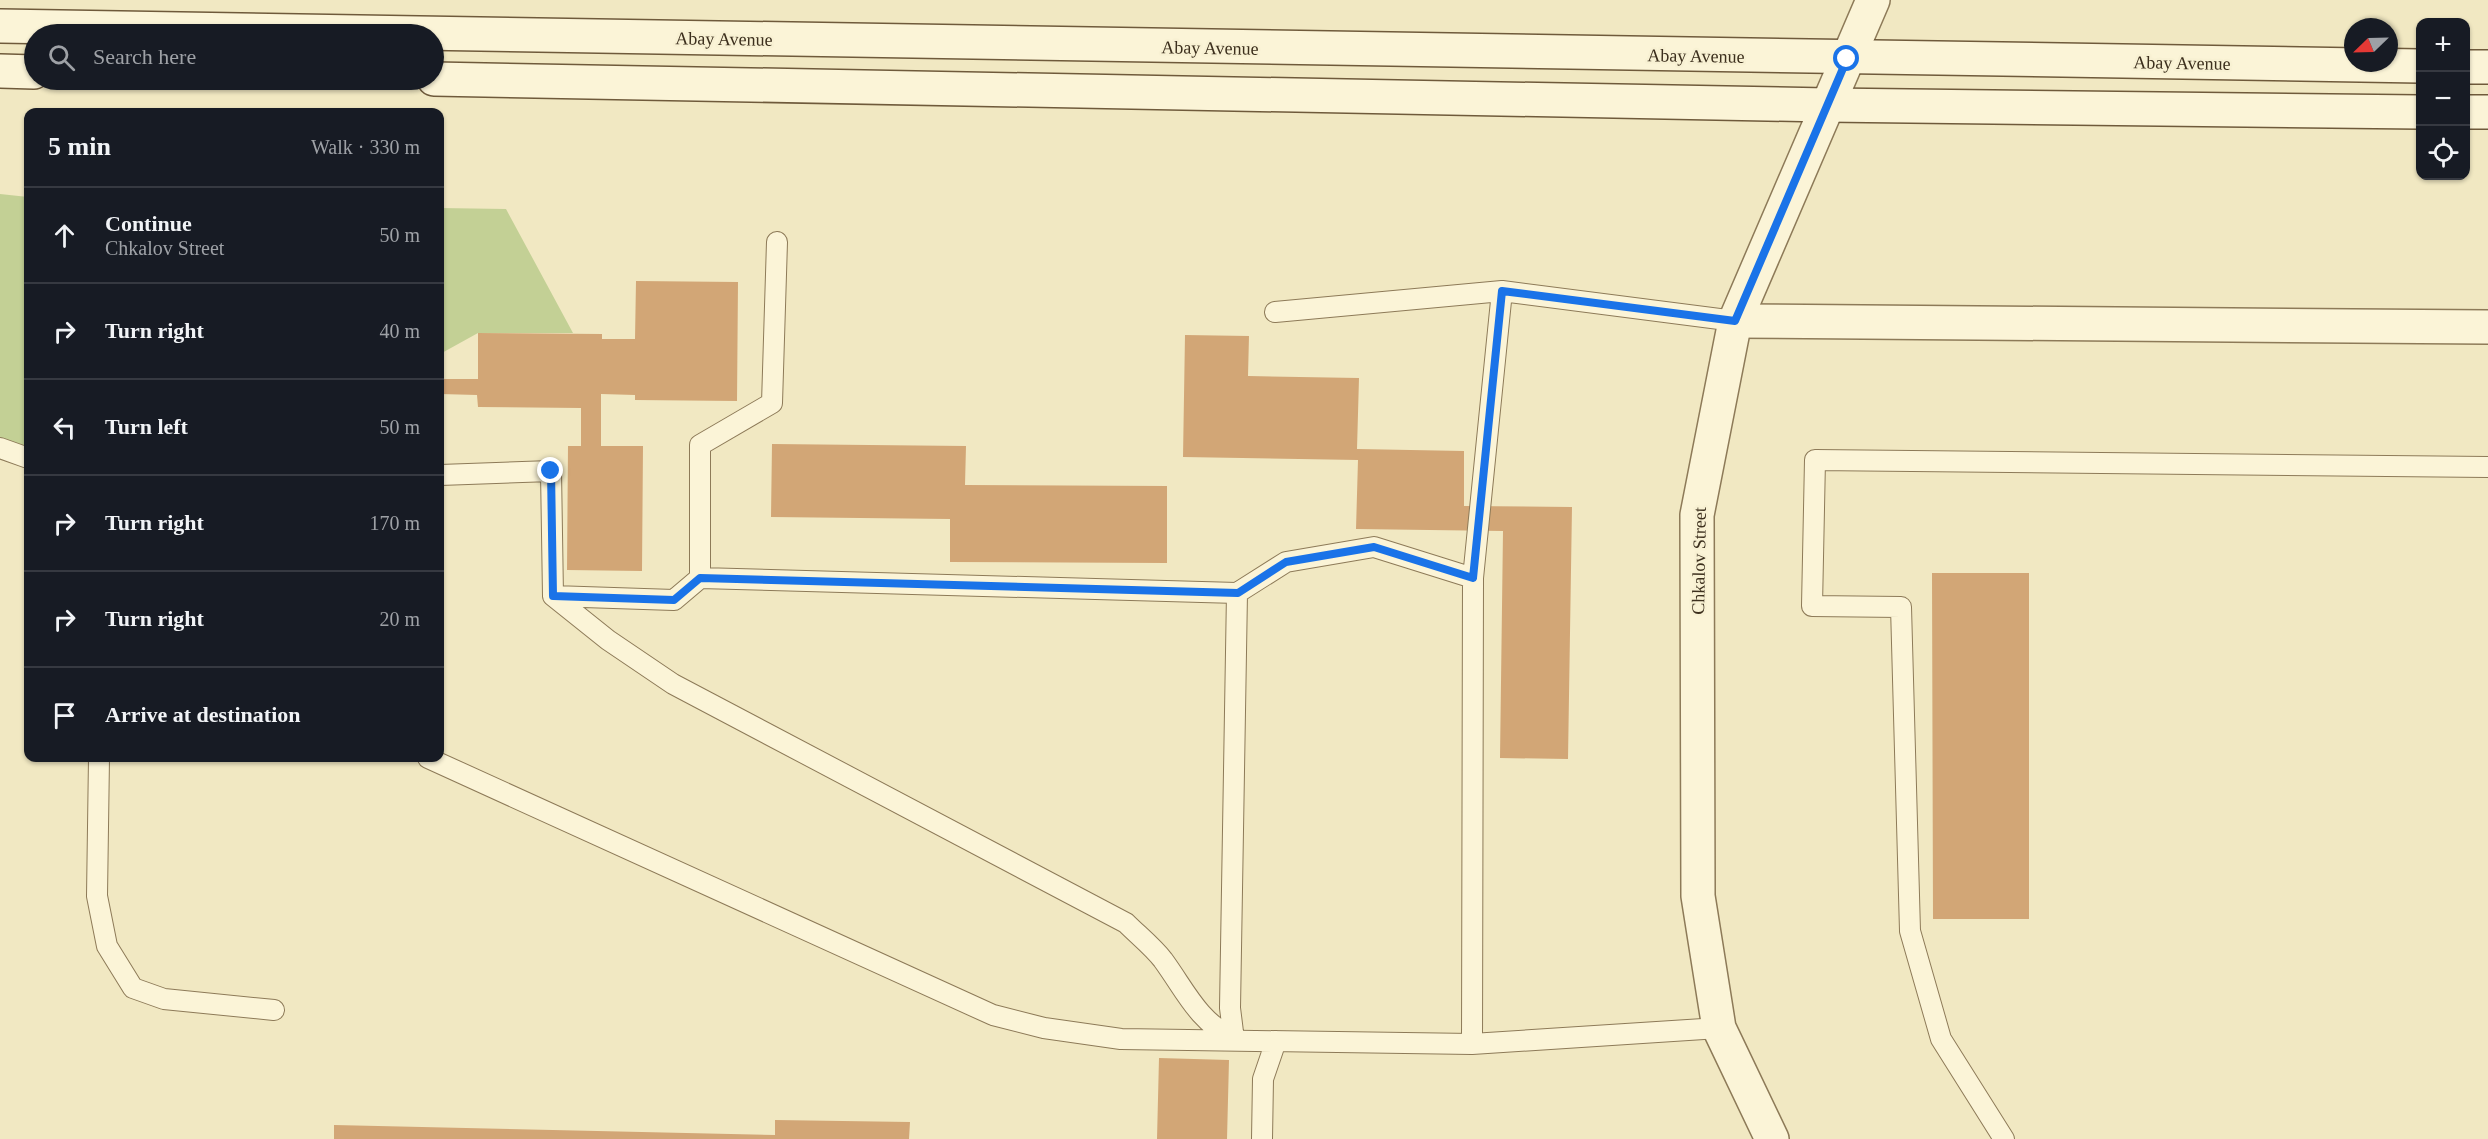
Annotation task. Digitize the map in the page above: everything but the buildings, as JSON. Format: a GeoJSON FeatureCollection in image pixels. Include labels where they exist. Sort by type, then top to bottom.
{"type":"FeatureCollection","features":[{"type":"Feature","properties":{"kind":"main road","name":"Chkalov Street"},"geometry":{"type":"LineString","coordinates":[[1772,1139],[1719,1028],[1698,896],[1697,515],[1735,321],[1872,0]]}},
{"type":"Feature","properties":{"kind":"main road","name":"Abay Avenue"},"geometry":{"type":"LineString","coordinates":[[0,26],[24,26]]}},
{"type":"Feature","properties":{"kind":"main road","name":"Abay Avenue"},"geometry":{"type":"LineString","coordinates":[[444,34],[1847,59],[2416,66]]}},
{"type":"Feature","properties":{"kind":"main road"},"geometry":{"type":"LineString","coordinates":[[2470,67],[2488,67]]}},
{"type":"Feature","properties":{"kind":"main road"},"geometry":{"type":"LineString","coordinates":[[0,71],[24,72]]}},
{"type":"Feature","properties":{"kind":"main road"},"geometry":{"type":"LineString","coordinates":[[444,79],[1827,105],[2416,112]]}},
{"type":"Feature","properties":{"kind":"main road"},"geometry":{"type":"LineString","coordinates":[[2470,112],[2488,112]]}},
{"type":"Feature","properties":{"kind":"main road"},"geometry":{"type":"LineString","coordinates":[[1735,321],[2488,327]]}},
{"type":"Feature","properties":{"kind":"lane"},"geometry":{"type":"LineString","coordinates":[[700,578],[700,445],[772,403],[777,242]]}},
{"type":"Feature","properties":{"kind":"lane"},"geometry":{"type":"LineString","coordinates":[[1275,312],[1502,291],[1735,321]]}},
{"type":"Feature","properties":{"kind":"lane"},"geometry":{"type":"LineString","coordinates":[[1472,1044],[1473,578],[1502,291]]}},
{"type":"Feature","properties":{"kind":"lane"},"geometry":{"type":"LineString","coordinates":[[0,448],[24,457]]}},
{"type":"Feature","properties":{"kind":"lane"},"geometry":{"type":"LineString","coordinates":[[2004,1139],[1941,1039],[1910,931],[1901,607],[1812,606],[1815,460],[2488,467]]}},
{"type":"Feature","properties":{"kind":"lane"},"geometry":{"type":"LineString","coordinates":[[444,475],[551,471],[553,596]]}},
{"type":"Feature","properties":{"kind":"lane"},"geometry":{"type":"LineString","coordinates":[[553,596],[674,600],[700,578],[1238,593],[1286,562],[1374,547],[1473,578]]}},
{"type":"Feature","properties":{"kind":"lane"},"geometry":{"type":"LineString","coordinates":[[1234,1040],[1230,1008],[1238,593]]}},
{"type":"Feature","properties":{"kind":"lane"},"geometry":{"type":"LineString","coordinates":[[553,596],[608,640],[673,684],[1126,923],[1162,959],[1186,998],[1214,1027],[1234,1040]]}},
{"type":"Feature","properties":{"kind":"lane"},"geometry":{"type":"LineString","coordinates":[[99,762],[97,897],[107,946],[133,988],[164,999],[274,1010]]}},
{"type":"Feature","properties":{"kind":"lane"},"geometry":{"type":"LineString","coordinates":[[437,762],[993,1015],[1044,1028],[1121,1039],[1472,1044],[1719,1028]]}},
{"type":"Feature","properties":{"kind":"lane"},"geometry":{"type":"LineString","coordinates":[[1262,1139],[1263,1079],[1276,1041]]}},
{"type":"Feature","properties":{"kind":"green space"},"geometry":{"type":"Polygon","coordinates":[[[0,194],[24,197],[24,458],[0,456],[0,194]]]}},
{"type":"Feature","properties":{"kind":"green space"},"geometry":{"type":"Polygon","coordinates":[[[444,208],[506,209],[573,333],[478,333],[444,352],[444,208]]]}},
{"type":"Feature","properties":{"kind":"route"},"geometry":{"type":"LineString","coordinates":[[551,471],[553,596],[674,600],[700,578],[1238,593],[1286,562],[1374,547],[1473,578],[1502,291],[1735,321],[1847,59]]}}]}
